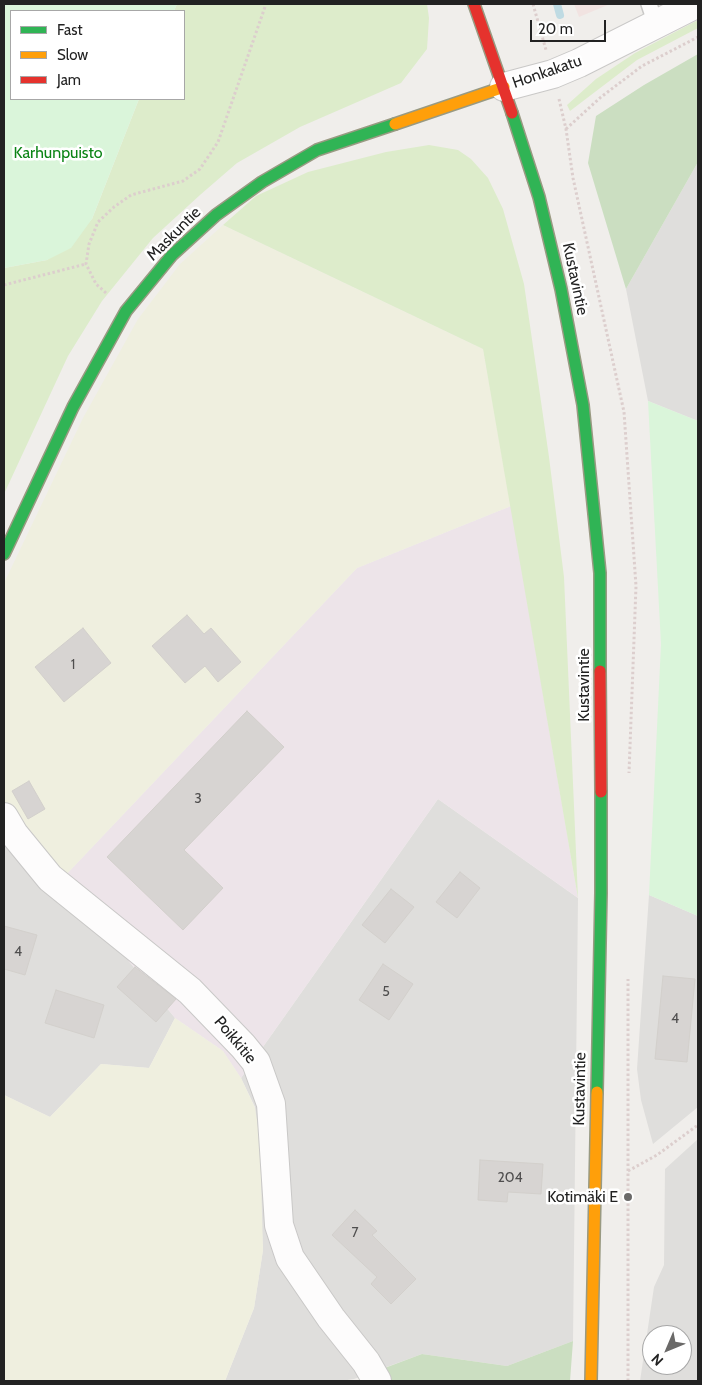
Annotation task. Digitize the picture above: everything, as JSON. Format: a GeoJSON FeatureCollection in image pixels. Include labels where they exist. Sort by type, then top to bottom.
{"type":"FeatureCollection","features":[{"type":"Feature","properties":{"kind":"main road","name":"Kustavintie"},"geometry":{"type":"LineString","coordinates":[[474,4],[504,87],[539,197],[562,289],[582,405],[600,573],[601,893],[591,1381]]}},
{"type":"Feature","properties":{"kind":"main road","name":"Maskuntie"},"geometry":{"type":"LineString","coordinates":[[4,554],[73,406],[126,311],[172,255],[216,215],[262,182],[317,150],[504,87]]}},
{"type":"Feature","properties":{"kind":"street","name":"Honkakatu"},"geometry":{"type":"LineString","coordinates":[[504,87],[553,74],[652,14],[696,4]]}},
{"type":"Feature","properties":{"kind":"street","name":"Poikkitie"},"geometry":{"type":"LineString","coordinates":[[4,817],[14,834],[50,878],[190,991],[256,1062],[271,1104],[278,1224],[290,1258],[330,1318],[366,1362],[377,1381]]}},
{"type":"Feature","properties":{"kind":"path"},"geometry":{"type":"LineString","coordinates":[[126,311],[96,284],[86,264],[89,244],[98,222],[131,195],[183,181],[200,169],[218,142],[266,4]]}},
{"type":"Feature","properties":{"kind":"path"},"geometry":{"type":"LineString","coordinates":[[566,129],[601,97],[642,66],[698,37]]}},
{"type":"Feature","properties":{"kind":"path"},"geometry":{"type":"LineString","coordinates":[[4,285],[86,264]]}},
{"type":"Feature","properties":{"kind":"path"},"geometry":{"type":"LineString","coordinates":[[627,1171],[657,1155],[698,1125]]}},
{"type":"Feature","properties":{"kind":"shaded area"},"geometry":{"type":"Polygon","coordinates":[[[574,4],[610,4],[579,17],[574,4]]]}},
{"type":"Feature","properties":{"kind":"shaded area"},"geometry":{"type":"Polygon","coordinates":[[[698,162],[698,421],[648,401],[626,289],[698,162]]]}},
{"type":"Feature","properties":{"kind":"shaded area"},"geometry":{"type":"Polygon","coordinates":[[[511,506],[578,898],[438,799],[241,1078],[223,1051],[175,1018],[62,879],[357,568],[511,506]]]}},
{"type":"Feature","properties":{"kind":"shaded area"},"geometry":{"type":"Polygon","coordinates":[[[438,799],[578,898],[573,1341],[507,1366],[422,1354],[354,1379],[341,1381],[225,1381],[254,1308],[263,1250],[255,1107],[241,1078],[438,799]]]}},
{"type":"Feature","properties":{"kind":"shaded area"},"geometry":{"type":"Polygon","coordinates":[[[4,838],[62,879],[175,1018],[149,1068],[101,1064],[50,1117],[4,1095],[4,838]]]}},
{"type":"Feature","properties":{"kind":"shaded area"},"geometry":{"type":"Polygon","coordinates":[[[649,895],[698,916],[698,1107],[653,1144],[641,1100],[637,1069],[649,895]]]}},
{"type":"Feature","properties":{"kind":"shaded area"},"geometry":{"type":"Polygon","coordinates":[[[698,1139],[698,1381],[640,1381],[642,1368],[642,1375],[692,1375],[692,1325],[648,1325],[654,1287],[664,1265],[665,1169],[698,1139]]]}},
{"type":"Feature","properties":{"kind":"green space","name":"Karhunpuisto"},"geometry":{"type":"Polygon","coordinates":[[[4,4],[177,4],[174,10],[10,10],[10,100],[139,100],[92,219],[71,248],[47,260],[4,268],[4,4]]]}},
{"type":"Feature","properties":{"kind":"green space"},"geometry":{"type":"Polygon","coordinates":[[[177,4],[427,4],[429,18],[427,49],[401,83],[300,127],[237,163],[153,238],[102,301],[68,356],[4,494],[4,268],[47,260],[92,219],[139,100],[185,100],[185,10],[174,10],[177,4]]]}},
{"type":"Feature","properties":{"kind":"green space"},"geometry":{"type":"Polygon","coordinates":[[[698,20],[698,28],[637,60],[570,111],[567,105],[596,79],[635,53],[698,20]]]}},
{"type":"Feature","properties":{"kind":"green space"},"geometry":{"type":"Polygon","coordinates":[[[698,54],[698,162],[626,289],[588,163],[596,116],[644,85],[698,54]]]}},
{"type":"Feature","properties":{"kind":"green space"},"geometry":{"type":"Polygon","coordinates":[[[429,145],[458,150],[471,159],[488,178],[503,209],[524,284],[564,577],[578,898],[483,349],[223,225],[256,196],[308,172],[386,152],[429,145]]]}},
{"type":"Feature","properties":{"kind":"green space"},"geometry":{"type":"Polygon","coordinates":[[[223,225],[483,349],[511,506],[357,568],[62,879],[4,805],[4,583],[83,418],[138,319],[180,264],[223,225]]]}},
{"type":"Feature","properties":{"kind":"green space"},"geometry":{"type":"Polygon","coordinates":[[[648,401],[698,421],[698,916],[649,895],[661,644],[648,401]]]}},
{"type":"Feature","properties":{"kind":"green space"},"geometry":{"type":"Polygon","coordinates":[[[175,1018],[223,1051],[241,1078],[255,1108],[260,1139],[263,1250],[254,1308],[225,1381],[4,1381],[4,1095],[50,1117],[101,1064],[149,1068],[175,1018]]]}},
{"type":"Feature","properties":{"kind":"green space"},"geometry":{"type":"Polygon","coordinates":[[[573,1341],[570,1381],[390,1381],[382,1369],[422,1354],[507,1366],[573,1341]]]}},
{"type":"Feature","properties":{"kind":"building"},"geometry":{"type":"Polygon","coordinates":[[[187,615],[204,634],[211,628],[241,662],[218,682],[205,666],[185,683],[152,646],[187,615]]]}},
{"type":"Feature","properties":{"kind":"building"},"geometry":{"type":"Polygon","coordinates":[[[83,628],[111,663],[64,702],[35,667],[83,628]]]}},
{"type":"Feature","properties":{"kind":"building"},"geometry":{"type":"Polygon","coordinates":[[[247,711],[284,747],[184,850],[223,888],[183,930],[107,857],[247,711]]]}},
{"type":"Feature","properties":{"kind":"building"},"geometry":{"type":"Polygon","coordinates":[[[29,781],[45,809],[28,819],[12,791],[29,781]]]}},
{"type":"Feature","properties":{"kind":"building"},"geometry":{"type":"Polygon","coordinates":[[[460,872],[480,888],[457,918],[436,902],[460,872]]]}},
{"type":"Feature","properties":{"kind":"building"},"geometry":{"type":"Polygon","coordinates":[[[391,889],[414,907],[385,943],[362,925],[391,889]]]}},
{"type":"Feature","properties":{"kind":"building"},"geometry":{"type":"Polygon","coordinates":[[[4,926],[37,935],[25,975],[4,969],[4,926]]]}},
{"type":"Feature","properties":{"kind":"building"},"geometry":{"type":"Polygon","coordinates":[[[383,964],[413,984],[389,1020],[359,1000],[383,964]]]}},
{"type":"Feature","properties":{"kind":"building"},"geometry":{"type":"Polygon","coordinates":[[[135,967],[176,999],[156,1022],[117,987],[135,967]]]}},
{"type":"Feature","properties":{"kind":"building"},"geometry":{"type":"Polygon","coordinates":[[[663,976],[695,979],[687,1062],[655,1059],[663,976]]]}},
{"type":"Feature","properties":{"kind":"building"},"geometry":{"type":"Polygon","coordinates":[[[56,990],[104,1005],[94,1038],[45,1023],[56,990]]]}},
{"type":"Feature","properties":{"kind":"building"},"geometry":{"type":"Polygon","coordinates":[[[480,1160],[543,1164],[541,1194],[508,1192],[507,1202],[478,1200],[480,1160]]]}},
{"type":"Feature","properties":{"kind":"building"},"geometry":{"type":"Polygon","coordinates":[[[355,1210],[377,1231],[372,1235],[416,1279],[391,1304],[371,1284],[377,1277],[332,1235],[355,1210]]]}},
{"type":"Feature","properties":{"kind":"waterway"},"geometry":{"type":"LineString","coordinates":[[557,4],[560,15]]}},
{"type":"Feature","properties":{"kind":"traffic: fast"},"geometry":{"type":"LineString","coordinates":[[512,113],[539,197],[561,289],[583,405],[600,573],[600,671]]}},
{"type":"Feature","properties":{"kind":"traffic: fast"},"geometry":{"type":"LineString","coordinates":[[4,554],[73,407],[126,311],[172,255],[216,215],[262,182],[317,150],[395,124]]}},
{"type":"Feature","properties":{"kind":"traffic: fast"},"geometry":{"type":"LineString","coordinates":[[597,1092],[601,792]]}},
{"type":"Feature","properties":{"kind":"traffic: slow"},"geometry":{"type":"LineString","coordinates":[[395,124],[504,87]]}},
{"type":"Feature","properties":{"kind":"traffic: slow"},"geometry":{"type":"LineString","coordinates":[[591,1381],[597,1092]]}},
{"type":"Feature","properties":{"kind":"traffic: jam"},"geometry":{"type":"LineString","coordinates":[[474,4],[512,113]]}},
{"type":"Feature","properties":{"kind":"traffic: jam"},"geometry":{"type":"LineString","coordinates":[[600,671],[601,792]]}},
{"type":"Feature","properties":{"kind":"place","name":"Kotimäki E"},"geometry":{"type":"Point","coordinates":[628,1197]}}]}
